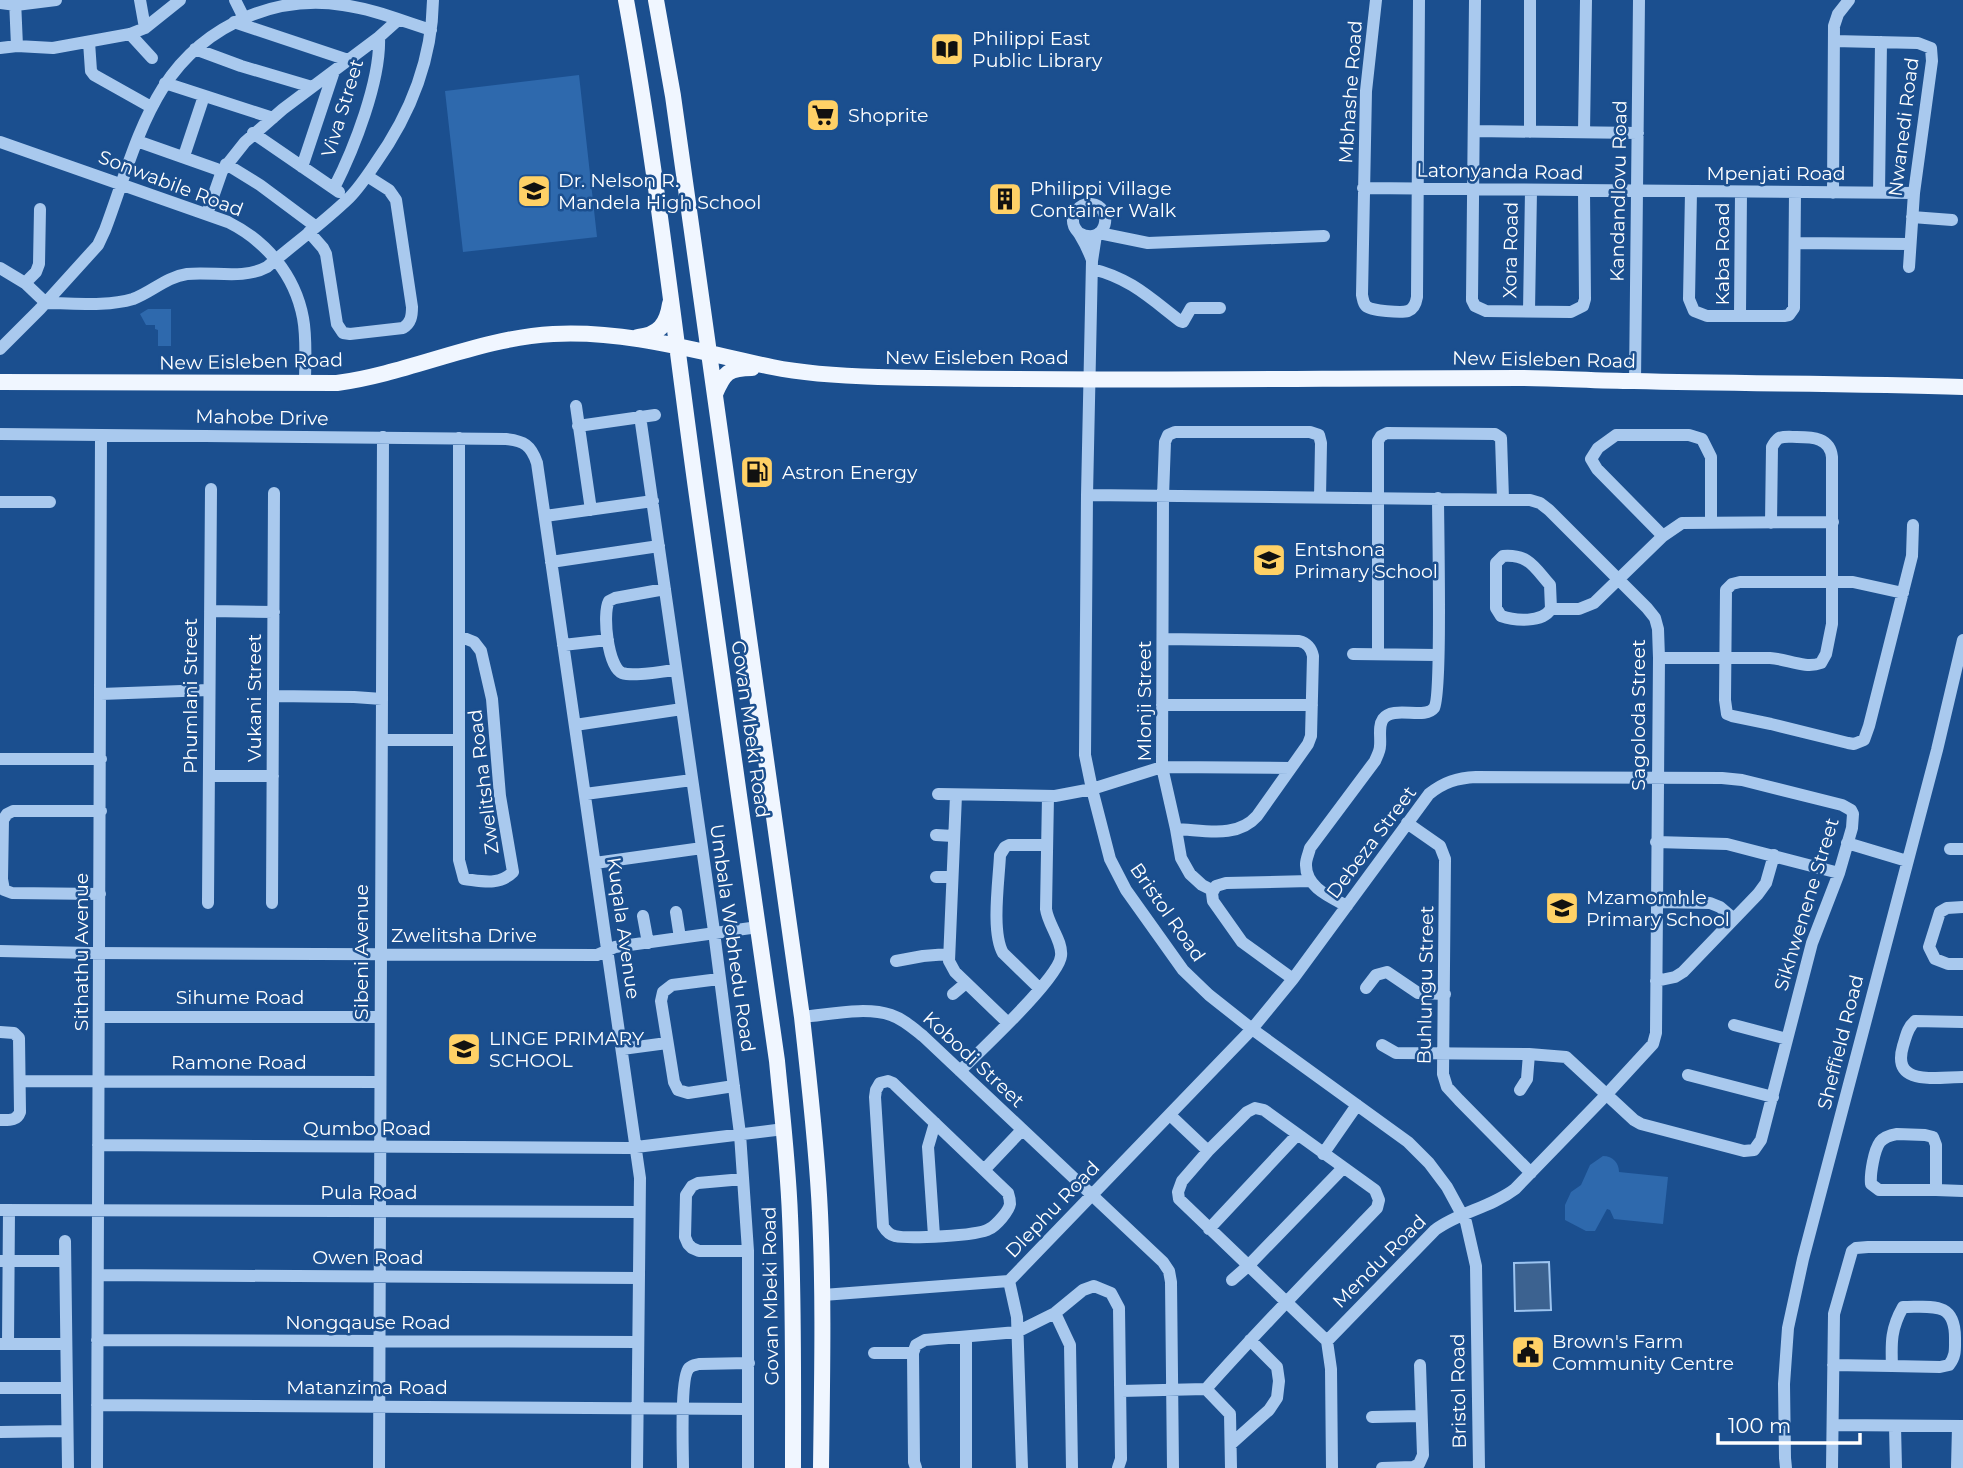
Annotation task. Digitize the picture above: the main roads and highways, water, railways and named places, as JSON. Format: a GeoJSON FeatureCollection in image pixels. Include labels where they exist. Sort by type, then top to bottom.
{"type":"FeatureCollection","features":[{"type":"Feature","properties":{"kind":"main road","name":"Govan Mbeki Road"},"geometry":{"type":"LineString","coordinates":[[625,0],[643,99],[671,293],[777,1061],[790,1213],[793,1468]]}},
{"type":"Feature","properties":{"kind":"main road","name":"Govan Mbeki Road"},"geometry":{"type":"LineString","coordinates":[[656,0],[673,96],[802,1017],[816,1162],[822,1295],[821,1468]]}},
{"type":"Feature","properties":{"kind":"main road"},"geometry":{"type":"LineString","coordinates":[[632,338],[651,334],[662,328],[669,314],[671,293]]}},
{"type":"Feature","properties":{"kind":"main road","name":"New Eisleben Road"},"geometry":{"type":"LineString","coordinates":[[0,382],[337,383],[498,342],[570,333],[678,345],[775,368],[875,377],[1526,378],[1963,387]]}},
{"type":"Feature","properties":{"kind":"main road"},"geometry":{"type":"LineString","coordinates":[[715,396],[720,382],[732,369],[775,368]]}},
{"type":"Feature","properties":{"kind":"place","name":"Philippi East Public Library"},"geometry":{"type":"Point","coordinates":[947,49]}},
{"type":"Feature","properties":{"kind":"place","name":"Shoprite"},"geometry":{"type":"Point","coordinates":[823,115]}},
{"type":"Feature","properties":{"kind":"place","name":"Dr. Nelson R. Mandela High School"},"geometry":{"type":"Point","coordinates":[534,191]}},
{"type":"Feature","properties":{"kind":"place","name":"Philippi Village Container Walk"},"geometry":{"type":"Point","coordinates":[1005,199]}},
{"type":"Feature","properties":{"kind":"place","name":"Astron Energy"},"geometry":{"type":"Point","coordinates":[757,472]}},
{"type":"Feature","properties":{"kind":"place","name":"Entshona Primary School"},"geometry":{"type":"Point","coordinates":[1269,560]}},
{"type":"Feature","properties":{"kind":"place","name":"Mzamomhle Primary School"},"geometry":{"type":"Point","coordinates":[1562,908]}},
{"type":"Feature","properties":{"kind":"place","name":"LINGE PRIMARY SCHOOL"},"geometry":{"type":"Point","coordinates":[464,1049]}},
{"type":"Feature","properties":{"kind":"place","name":"Brown's Farm Community Centre"},"geometry":{"type":"Point","coordinates":[1528,1352]}}]}
